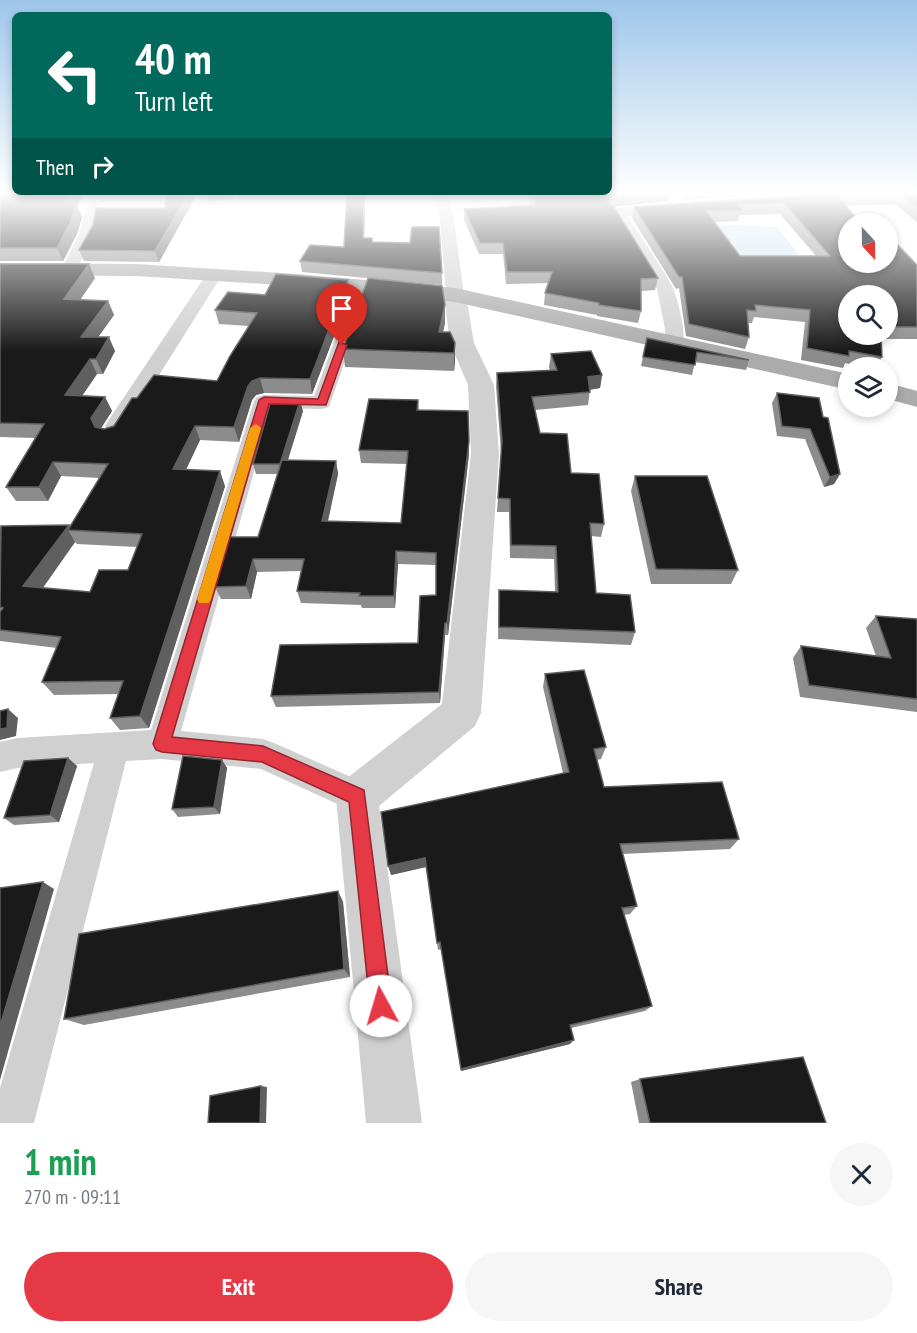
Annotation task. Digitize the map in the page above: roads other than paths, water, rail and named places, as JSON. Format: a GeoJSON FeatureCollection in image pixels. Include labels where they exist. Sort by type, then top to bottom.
{"type":"FeatureCollection","features":[{"type":"Feature","properties":{"kind":"main road"},"geometry":{"type":"LineString","coordinates":[[0,269],[214,275],[455,295],[838,380]]}},
{"type":"Feature","properties":{"kind":"main road"},"geometry":{"type":"LineString","coordinates":[[898,394],[917,399]]}},
{"type":"Feature","properties":{"kind":"street"},"geometry":{"type":"LineString","coordinates":[[69,270],[81,246]]}},
{"type":"Feature","properties":{"kind":"street"},"geometry":{"type":"LineString","coordinates":[[357,797],[461,713],[485,454],[481,385],[462,343],[450,275],[449,246]]}},
{"type":"Feature","properties":{"kind":"street"},"geometry":{"type":"LineString","coordinates":[[639,246],[665,289],[674,329],[675,345]]}},
{"type":"Feature","properties":{"kind":"street"},"geometry":{"type":"LineString","coordinates":[[111,434],[214,275]]}},
{"type":"Feature","properties":{"kind":"street"},"geometry":{"type":"LineString","coordinates":[[162,744],[264,400],[322,403],[363,286]]}},
{"type":"Feature","properties":{"kind":"street"},"geometry":{"type":"LineString","coordinates":[[0,757],[17,753],[162,744],[263,754],[357,797]]}},
{"type":"Feature","properties":{"kind":"street"},"geometry":{"type":"LineString","coordinates":[[12,1123],[114,747]]}},
{"type":"Feature","properties":{"kind":"street"},"geometry":{"type":"LineString","coordinates":[[357,797],[394,1123]]}},
{"type":"Feature","properties":{"kind":"water"},"geometry":{"type":"Polygon","coordinates":[[[720,246],[793,246],[799,258],[727,263],[720,246]]]}}]}
